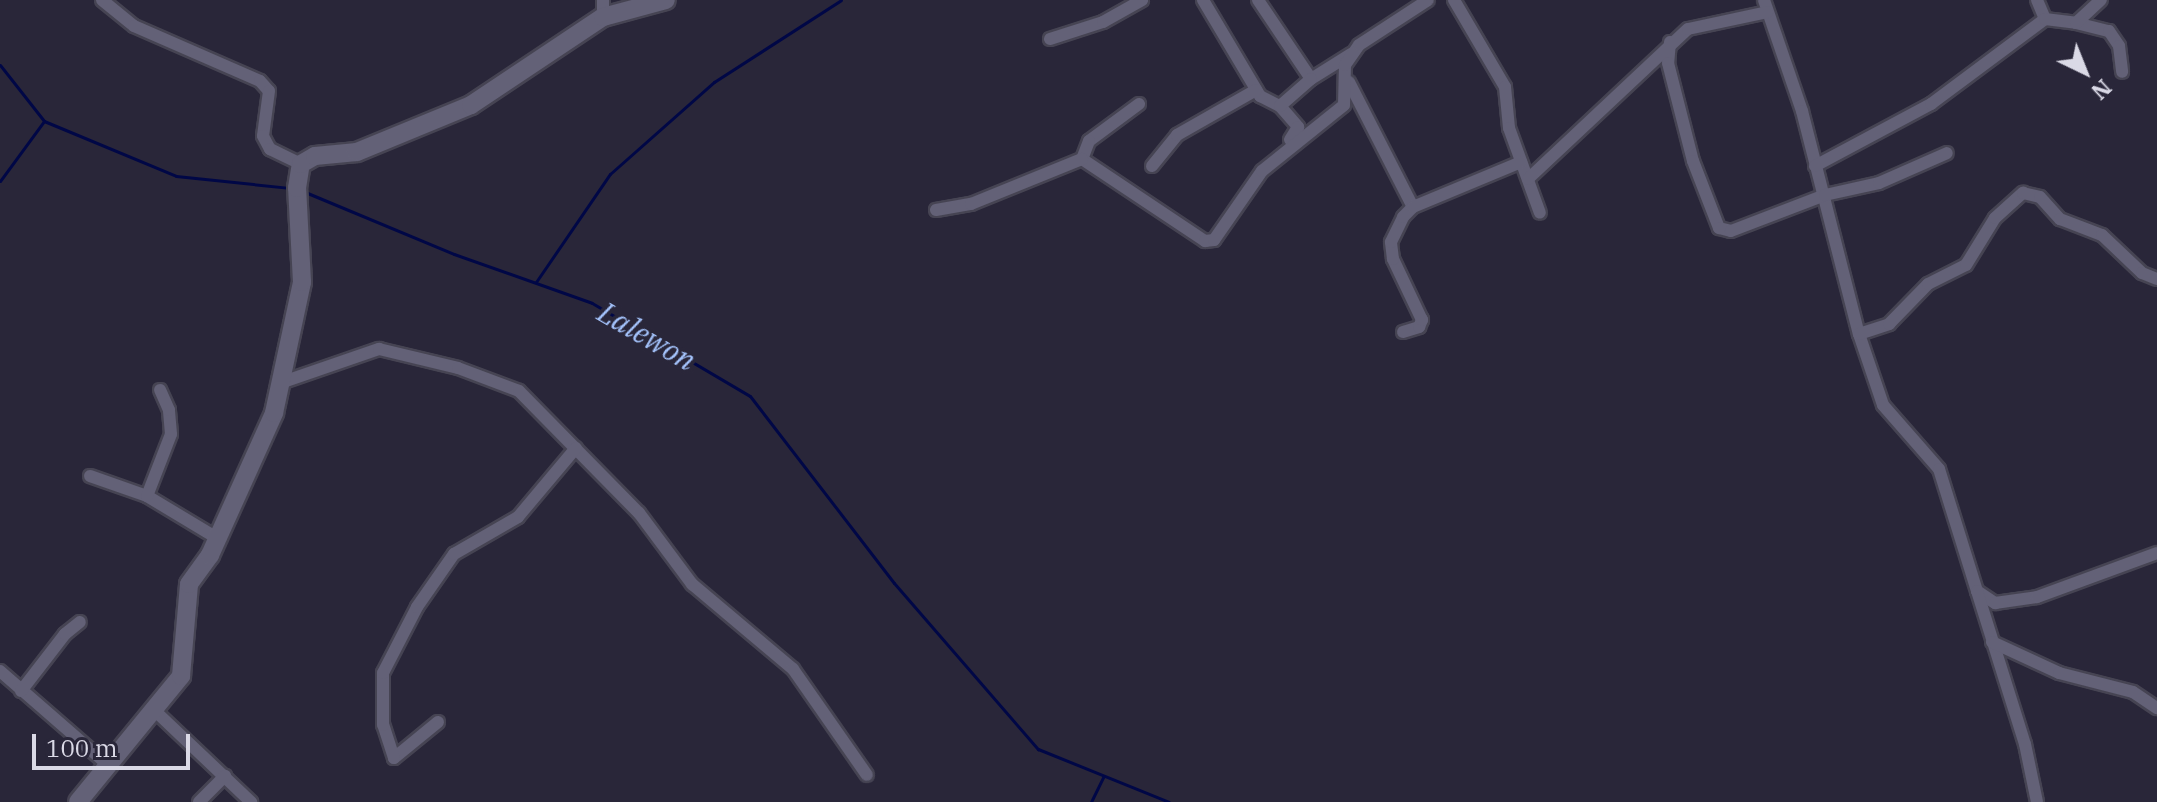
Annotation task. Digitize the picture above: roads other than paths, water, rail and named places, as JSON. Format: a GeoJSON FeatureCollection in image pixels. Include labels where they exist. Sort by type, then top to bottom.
{"type":"FeatureCollection","features":[{"type":"Feature","properties":{"kind":"street"},"geometry":{"type":"LineString","coordinates":[[102,0],[134,26],[260,81],[269,91],[263,136],[270,149],[301,164]]}},
{"type":"Feature","properties":{"kind":"street"},"geometry":{"type":"LineString","coordinates":[[301,164],[315,156],[357,152],[471,105],[603,9],[666,0]]}},
{"type":"Feature","properties":{"kind":"street"},"geometry":{"type":"LineString","coordinates":[[1050,39],[1103,22],[1142,0]]}},
{"type":"Feature","properties":{"kind":"street"},"geometry":{"type":"LineString","coordinates":[[1203,0],[1256,90],[1280,106],[1298,127],[1285,148]]}},
{"type":"Feature","properties":{"kind":"street"},"geometry":{"type":"LineString","coordinates":[[1258,0],[1311,79]]}},
{"type":"Feature","properties":{"kind":"street"},"geometry":{"type":"LineString","coordinates":[[1280,106],[1311,79],[1351,54],[1379,28],[1428,0]]}},
{"type":"Feature","properties":{"kind":"street"},"geometry":{"type":"LineString","coordinates":[[1454,0],[1505,87],[1521,162],[1540,213]]}},
{"type":"Feature","properties":{"kind":"street"},"geometry":{"type":"LineString","coordinates":[[2037,0],[2045,19]]}},
{"type":"Feature","properties":{"kind":"street"},"geometry":{"type":"LineString","coordinates":[[2076,23],[2101,0]]}},
{"type":"Feature","properties":{"kind":"street"},"geometry":{"type":"LineString","coordinates":[[1528,179],[1653,65],[1670,42],[1688,29],[1766,6],[1825,195],[1859,334],[1883,405],[1939,469],[2037,802]]}},
{"type":"Feature","properties":{"kind":"street"},"geometry":{"type":"LineString","coordinates":[[1815,166],[1931,104],[2045,19],[2109,31],[2119,46],[2122,72]]}},
{"type":"Feature","properties":{"kind":"street"},"geometry":{"type":"LineString","coordinates":[[1670,42],[1668,63],[1693,161],[1719,228],[1731,231],[1825,195],[1879,183],[1947,153]]}},
{"type":"Feature","properties":{"kind":"street"},"geometry":{"type":"LineString","coordinates":[[1082,159],[1208,241],[1214,240],[1247,186],[1285,148],[1344,105],[1344,73],[1351,54]]}},
{"type":"Feature","properties":{"kind":"street"},"geometry":{"type":"LineString","coordinates":[[1344,73],[1413,207]]}},
{"type":"Feature","properties":{"kind":"street"},"geometry":{"type":"LineString","coordinates":[[1152,166],[1177,135],[1256,90]]}},
{"type":"Feature","properties":{"kind":"street"},"geometry":{"type":"LineString","coordinates":[[936,210],[971,204],[1082,159],[1089,141],[1139,104]]}},
{"type":"Feature","properties":{"kind":"street"},"geometry":{"type":"LineString","coordinates":[[1403,332],[1419,327],[1422,320],[1393,259],[1391,242],[1413,207],[1521,162]]}},
{"type":"Feature","properties":{"kind":"street"},"geometry":{"type":"LineString","coordinates":[[78,802],[185,668],[189,584],[217,538],[264,440],[283,382],[302,282],[297,188],[301,164]]}},
{"type":"Feature","properties":{"kind":"street"},"geometry":{"type":"LineString","coordinates":[[1859,334],[1889,324],[1928,284],[1966,265],[1995,218],[2023,193],[2040,197],[2060,219],[2102,235],[2142,273],[2157,279]]}},
{"type":"Feature","properties":{"kind":"street"},"geometry":{"type":"LineString","coordinates":[[283,382],[369,351],[391,350],[519,391],[639,513],[692,584],[793,669],[867,775]]}},
{"type":"Feature","properties":{"kind":"street"},"geometry":{"type":"LineString","coordinates":[[147,496],[171,434],[169,410],[160,390]]}},
{"type":"Feature","properties":{"kind":"street"},"geometry":{"type":"LineString","coordinates":[[438,722],[394,758],[383,725],[383,673],[417,607],[454,554],[518,517],[576,448]]}},
{"type":"Feature","properties":{"kind":"street"},"geometry":{"type":"LineString","coordinates":[[90,476],[147,496],[217,538]]}},
{"type":"Feature","properties":{"kind":"street"},"geometry":{"type":"LineString","coordinates":[[1977,591],[1995,603],[2037,597],[2157,553]]}},
{"type":"Feature","properties":{"kind":"street"},"geometry":{"type":"LineString","coordinates":[[21,691],[80,622]]}},
{"type":"Feature","properties":{"kind":"street"},"geometry":{"type":"LineString","coordinates":[[1992,642],[2059,673],[2133,692],[2157,708]]}},
{"type":"Feature","properties":{"kind":"street"},"geometry":{"type":"LineString","coordinates":[[0,671],[107,764]]}},
{"type":"Feature","properties":{"kind":"street"},"geometry":{"type":"LineString","coordinates":[[152,708],[251,802]]}},
{"type":"Feature","properties":{"kind":"street"},"geometry":{"type":"LineString","coordinates":[[199,802],[225,776]]}},
{"type":"Feature","properties":{"kind":"waterway"},"geometry":{"type":"LineString","coordinates":[[536,282],[610,174],[714,82],[841,0]]}},
{"type":"Feature","properties":{"kind":"waterway","name":"Lalewon"},"geometry":{"type":"LineString","coordinates":[[0,65],[44,121],[176,176],[291,188]]}},
{"type":"Feature","properties":{"kind":"waterway"},"geometry":{"type":"LineString","coordinates":[[0,181],[44,121]]}},
{"type":"Feature","properties":{"kind":"waterway","name":"Lalewon"},"geometry":{"type":"LineString","coordinates":[[305,192],[454,254],[592,303],[750,396],[894,583],[1038,749],[1169,802]]}},
{"type":"Feature","properties":{"kind":"waterway"},"geometry":{"type":"LineString","coordinates":[[1091,802],[1103,777]]}}]}
